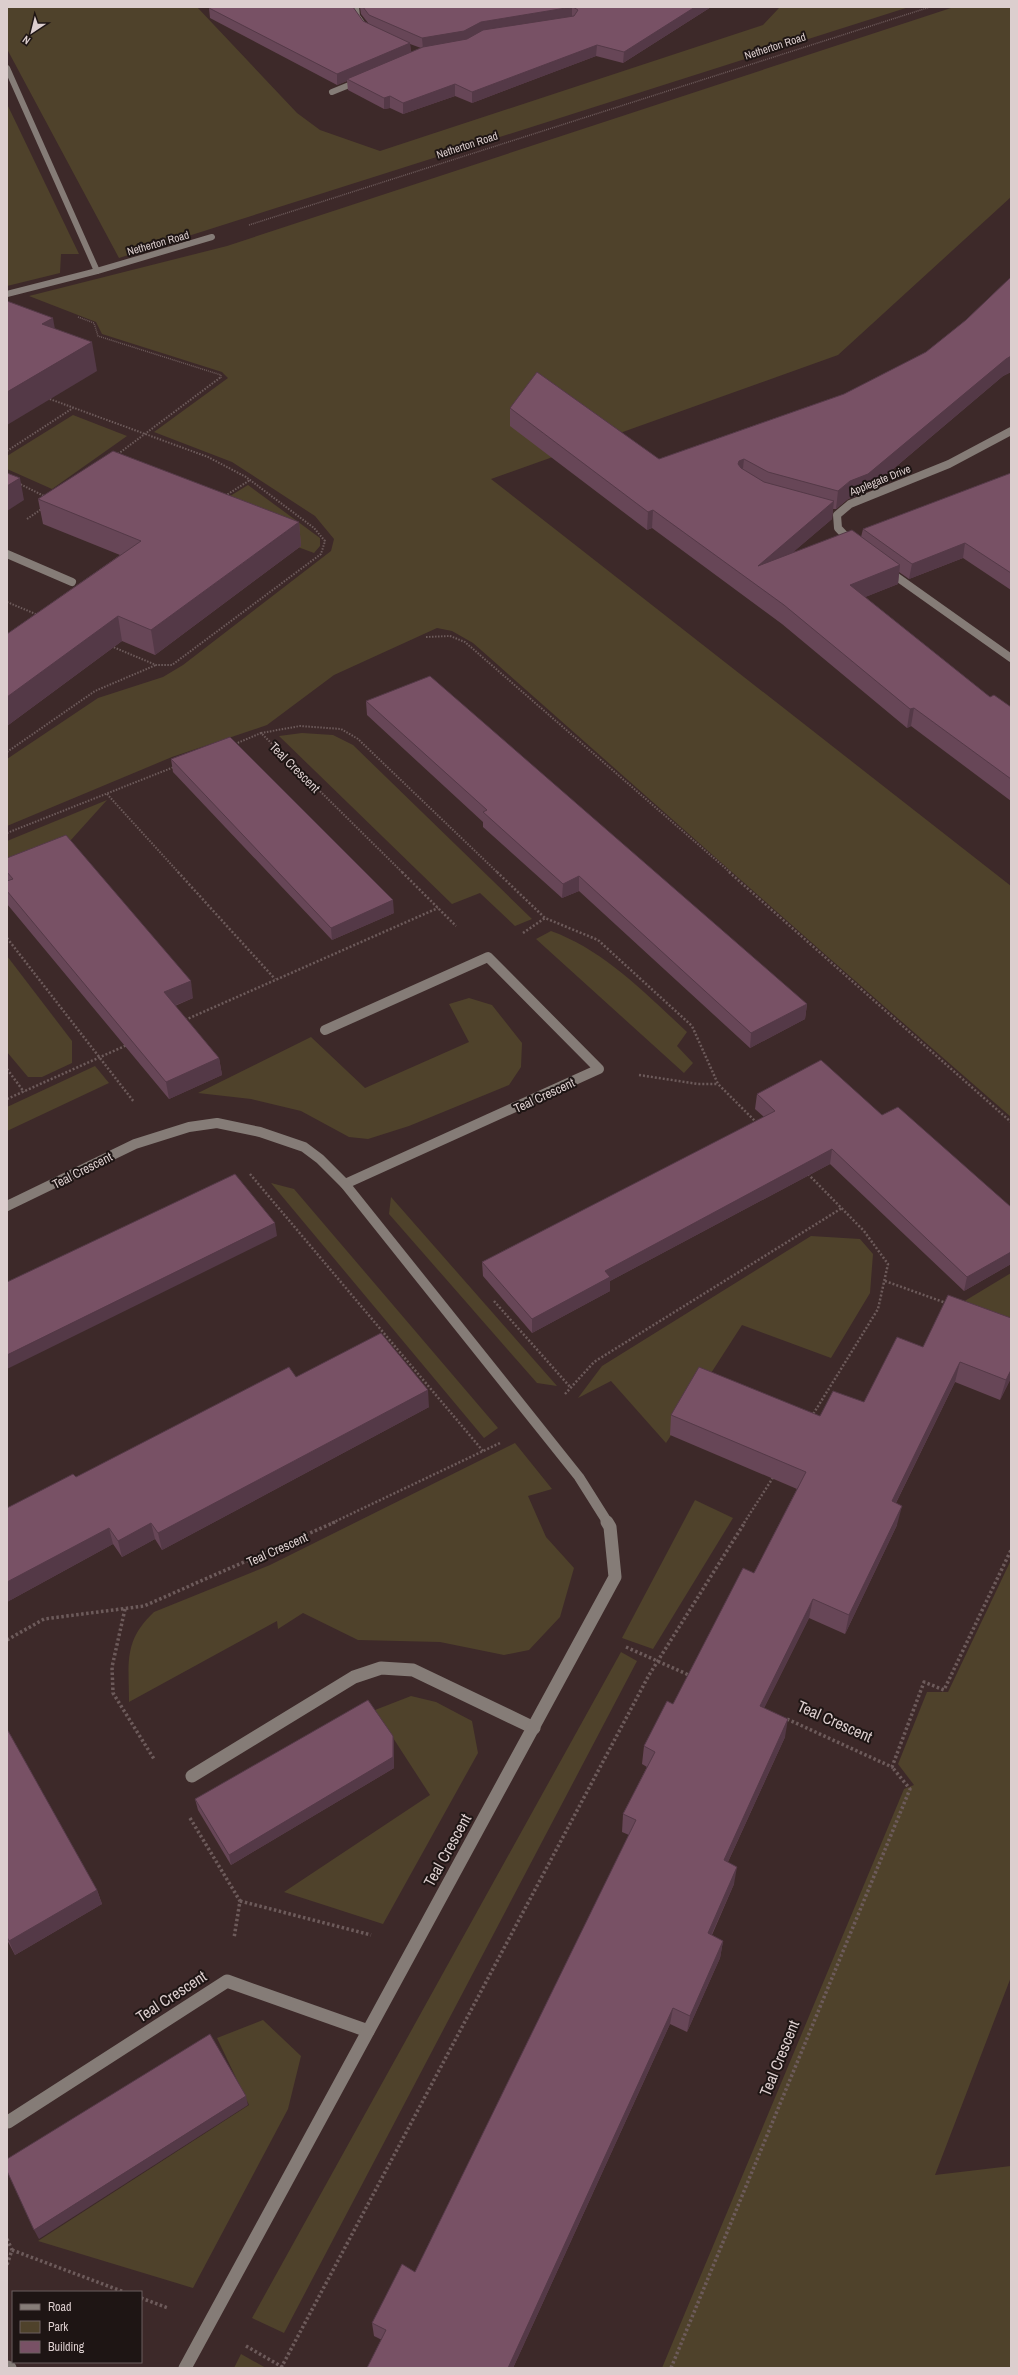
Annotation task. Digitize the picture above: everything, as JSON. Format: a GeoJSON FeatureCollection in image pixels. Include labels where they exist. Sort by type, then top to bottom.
{"type":"FeatureCollection","features":[{"type":"Feature","properties":{"kind":"street"},"geometry":{"type":"LineString","coordinates":[[356,7],[357,16],[367,28]]}},
{"type":"Feature","properties":{"kind":"street"},"geometry":{"type":"LineString","coordinates":[[7,68],[97,271]]}},
{"type":"Feature","properties":{"kind":"street"},"geometry":{"type":"LineString","coordinates":[[332,92],[367,78]]}},
{"type":"Feature","properties":{"kind":"street","name":"Netherton Road"},"geometry":{"type":"LineString","coordinates":[[9,293],[97,271],[212,237]]}},
{"type":"Feature","properties":{"kind":"street","name":"Applegate Drive"},"geometry":{"type":"LineString","coordinates":[[860,550],[838,528],[833,514],[850,504],[949,464],[1011,431]]}},
{"type":"Feature","properties":{"kind":"street"},"geometry":{"type":"LineString","coordinates":[[7,554],[72,582]]}},
{"type":"Feature","properties":{"kind":"street"},"geometry":{"type":"LineString","coordinates":[[882,566],[1011,658]]}},
{"type":"Feature","properties":{"kind":"street"},"geometry":{"type":"LineString","coordinates":[[325,1030],[488,958],[599,1070]]}},
{"type":"Feature","properties":{"kind":"street","name":"Teal Crescent"},"geometry":{"type":"LineString","coordinates":[[344,1184],[599,1070]]}},
{"type":"Feature","properties":{"kind":"street","name":"Teal Crescent"},"geometry":{"type":"LineString","coordinates":[[7,1206],[119,1152],[159,1135],[218,1122],[259,1132],[305,1148],[344,1184],[579,1478],[610,1527],[615,1577],[185,2368]]}},
{"type":"Feature","properties":{"kind":"street"},"geometry":{"type":"LineString","coordinates":[[192,1776],[354,1677],[380,1668],[413,1670],[534,1728]]}},
{"type":"Feature","properties":{"kind":"street","name":"Teal Crescent"},"geometry":{"type":"LineString","coordinates":[[8,2122],[227,1981],[368,2031]]}},
{"type":"Feature","properties":{"kind":"path","name":"Netherton Road"},"geometry":{"type":"LineString","coordinates":[[212,237],[930,7]]}},
{"type":"Feature","properties":{"kind":"path"},"geometry":{"type":"LineString","coordinates":[[9,293],[94,323],[98,336],[221,375],[221,379],[115,456]]}},
{"type":"Feature","properties":{"kind":"path"},"geometry":{"type":"LineString","coordinates":[[44,396],[208,457],[250,480],[314,528],[325,541],[321,554],[172,665],[156,665],[113,647]]}},
{"type":"Feature","properties":{"kind":"path"},"geometry":{"type":"LineString","coordinates":[[7,451],[73,407]]}},
{"type":"Feature","properties":{"kind":"path"},"geometry":{"type":"LineString","coordinates":[[223,497],[250,480]]}},
{"type":"Feature","properties":{"kind":"path"},"geometry":{"type":"LineString","coordinates":[[14,481],[47,498]]}},
{"type":"Feature","properties":{"kind":"path"},"geometry":{"type":"LineString","coordinates":[[24,521],[48,505]]}},
{"type":"Feature","properties":{"kind":"path"},"geometry":{"type":"LineString","coordinates":[[7,602],[40,616]]}},
{"type":"Feature","properties":{"kind":"path"},"geometry":{"type":"LineString","coordinates":[[426,637],[450,636],[465,642],[1011,1122]]}},
{"type":"Feature","properties":{"kind":"path"},"geometry":{"type":"LineString","coordinates":[[7,752],[95,691],[156,665]]}},
{"type":"Feature","properties":{"kind":"path","name":"Teal Crescent"},"geometry":{"type":"LineString","coordinates":[[232,745],[261,733],[488,958]]}},
{"type":"Feature","properties":{"kind":"path"},"geometry":{"type":"LineString","coordinates":[[7,833],[180,765]]}},
{"type":"Feature","properties":{"kind":"path"},"geometry":{"type":"LineString","coordinates":[[107,794],[275,979]]}},
{"type":"Feature","properties":{"kind":"path"},"geometry":{"type":"LineString","coordinates":[[180,1022],[438,908]]}},
{"type":"Feature","properties":{"kind":"path"},"geometry":{"type":"LineString","coordinates":[[7,938],[159,1135]]}},
{"type":"Feature","properties":{"kind":"path"},"geometry":{"type":"LineString","coordinates":[[7,1099],[129,1044]]}},
{"type":"Feature","properties":{"kind":"path"},"geometry":{"type":"LineString","coordinates":[[7,1069],[24,1092]]}},
{"type":"Feature","properties":{"kind":"path"},"geometry":{"type":"LineString","coordinates":[[599,1070],[698,1084],[718,1084]]}},
{"type":"Feature","properties":{"kind":"path"},"geometry":{"type":"LineString","coordinates":[[209,1124],[483,1451]]}},
{"type":"Feature","properties":{"kind":"path","name":"Teal Crescent"},"geometry":{"type":"LineString","coordinates":[[7,1640],[44,1619],[144,1606],[289,1544],[537,1425],[594,1362],[842,1208]]}},
{"type":"Feature","properties":{"kind":"path"},"geometry":{"type":"LineString","coordinates":[[885,1281],[952,1305]]}},
{"type":"Feature","properties":{"kind":"path"},"geometry":{"type":"LineString","coordinates":[[892,1767],[924,1682],[944,1690],[1011,1550]]}},
{"type":"Feature","properties":{"kind":"path"},"geometry":{"type":"LineString","coordinates":[[587,1630],[693,1678]]}},
{"type":"Feature","properties":{"kind":"path","name":"Teal Crescent"},"geometry":{"type":"LineString","coordinates":[[671,2368],[910,1789],[892,1767],[786,1719]]}},
{"type":"Feature","properties":{"kind":"path"},"geometry":{"type":"LineString","coordinates":[[240,1901],[415,1947]]}},
{"type":"Feature","properties":{"kind":"path"},"geometry":{"type":"LineString","coordinates":[[7,2239],[12,2250],[7,2265]]}},
{"type":"Feature","properties":{"kind":"path"},"geometry":{"type":"LineString","coordinates":[[12,2250],[121,2291]]}},
{"type":"Feature","properties":{"kind":"green space"},"geometry":{"type":"Polygon","coordinates":[[[7,7],[197,7],[297,113],[320,130],[380,151],[763,25],[779,8],[777,7],[909,7],[119,258],[7,49],[7,7]]]}},
{"type":"Feature","properties":{"kind":"green space"},"geometry":{"type":"Polygon","coordinates":[[[954,7],[1011,7],[1011,197],[838,355],[491,479],[1011,886],[1011,1117],[808,940],[473,643],[452,631],[437,628],[334,675],[267,725],[172,757],[7,826],[7,759],[98,698],[163,677],[183,665],[331,551],[334,539],[315,516],[232,462],[154,432],[228,378],[222,372],[102,334],[96,322],[29,296],[227,246],[954,7]]]}},
{"type":"Feature","properties":{"kind":"green space"},"geometry":{"type":"Polygon","coordinates":[[[7,104],[79,254],[61,254],[60,273],[7,286],[7,104]]]}},
{"type":"Feature","properties":{"kind":"green space"},"geometry":{"type":"Polygon","coordinates":[[[73,415],[127,436],[52,489],[7,469],[7,456],[73,415]]]}},
{"type":"Feature","properties":{"kind":"green space"},"geometry":{"type":"Polygon","coordinates":[[[248,485],[320,538],[320,546],[314,553],[204,512],[248,485]]]}},
{"type":"Feature","properties":{"kind":"green space"},"geometry":{"type":"Polygon","coordinates":[[[302,733],[333,735],[353,745],[532,919],[515,926],[480,893],[452,904],[279,736],[302,733]]]}},
{"type":"Feature","properties":{"kind":"green space"},"geometry":{"type":"Polygon","coordinates":[[[107,800],[61,851],[7,874],[7,841],[107,800]]]}},
{"type":"Feature","properties":{"kind":"green space"},"geometry":{"type":"Polygon","coordinates":[[[551,931],[589,949],[607,961],[640,988],[687,1032],[677,1046],[693,1063],[684,1073],[536,939],[551,931]]]}},
{"type":"Feature","properties":{"kind":"green space"},"geometry":{"type":"Polygon","coordinates":[[[7,956],[72,1041],[72,1063],[42,1077],[28,1077],[7,1052],[7,956]]]}},
{"type":"Feature","properties":{"kind":"green space"},"geometry":{"type":"Polygon","coordinates":[[[469,998],[492,1005],[522,1043],[521,1067],[509,1085],[409,1126],[368,1139],[349,1137],[301,1111],[251,1099],[198,1093],[311,1037],[365,1088],[469,1042],[449,1004],[469,998]]]}},
{"type":"Feature","properties":{"kind":"green space"},"geometry":{"type":"Polygon","coordinates":[[[95,1066],[109,1083],[7,1131],[7,1107],[95,1066]]]}},
{"type":"Feature","properties":{"kind":"green space"},"geometry":{"type":"Polygon","coordinates":[[[271,1183],[294,1189],[498,1428],[484,1438],[271,1183]]]}},
{"type":"Feature","properties":{"kind":"green space"},"geometry":{"type":"Polygon","coordinates":[[[391,1197],[557,1386],[537,1383],[389,1214],[391,1197]]]}},
{"type":"Feature","properties":{"kind":"green space"},"geometry":{"type":"Polygon","coordinates":[[[811,1236],[860,1239],[873,1254],[870,1293],[831,1358],[742,1325],[666,1443],[611,1381],[578,1398],[602,1366],[811,1236]]]}},
{"type":"Feature","properties":{"kind":"green space"},"geometry":{"type":"Polygon","coordinates":[[[1011,1273],[1011,1318],[963,1302],[1011,1273]]]}},
{"type":"Feature","properties":{"kind":"green space"},"geometry":{"type":"Polygon","coordinates":[[[515,1443],[552,1489],[528,1496],[546,1537],[574,1568],[560,1617],[529,1650],[504,1655],[440,1642],[358,1640],[303,1613],[278,1629],[277,1621],[129,1702],[129,1664],[132,1643],[144,1623],[154,1612],[270,1565],[515,1443]]]}},
{"type":"Feature","properties":{"kind":"green space"},"geometry":{"type":"Polygon","coordinates":[[[695,1500],[733,1518],[653,1649],[622,1638],[695,1500]]]}},
{"type":"Feature","properties":{"kind":"green space"},"geometry":{"type":"Polygon","coordinates":[[[1011,1560],[1011,1977],[935,2175],[1011,2166],[1011,2368],[662,2368],[904,1789],[914,1785],[898,1764],[927,1692],[948,1692],[1011,1560]]]}},
{"type":"Feature","properties":{"kind":"green space"},"geometry":{"type":"Polygon","coordinates":[[[621,1652],[637,1661],[284,2333],[252,2318],[621,1652]]]}},
{"type":"Feature","properties":{"kind":"green space"},"geometry":{"type":"Polygon","coordinates":[[[411,1696],[436,1702],[472,1721],[478,1753],[383,1924],[284,1892],[430,1795],[375,1710],[411,1696]]]}},
{"type":"Feature","properties":{"kind":"green space"},"geometry":{"type":"Polygon","coordinates":[[[263,2020],[301,2056],[288,2109],[193,2288],[38,2241],[249,2105],[217,2038],[263,2020]]]}},
{"type":"Feature","properties":{"kind":"green space"},"geometry":{"type":"Polygon","coordinates":[[[241,2354],[266,2368],[234,2368],[241,2354]]]}},
{"type":"Feature","properties":{"kind":"building"},"geometry":{"type":"Polygon","coordinates":[[[353,7],[363,21],[410,43],[337,74],[209,8],[353,7]]]}},
{"type":"Feature","properties":{"kind":"building"},"geometry":{"type":"Polygon","coordinates":[[[363,7],[572,7],[481,22],[464,31],[422,38],[369,15],[363,7]]]}},
{"type":"Feature","properties":{"kind":"building"},"geometry":{"type":"Polygon","coordinates":[[[573,7],[695,7],[624,52],[597,45],[472,92],[455,84],[403,103],[390,96],[384,98],[347,79],[423,47],[467,39],[483,30],[574,16],[578,10],[573,7]]]}},
{"type":"Feature","properties":{"kind":"building"},"geometry":{"type":"Polygon","coordinates":[[[1011,277],[1011,356],[868,474],[850,481],[838,491],[768,472],[744,459],[739,461],[738,464],[741,468],[764,482],[834,501],[758,566],[852,530],[900,565],[850,585],[990,697],[994,695],[1011,707],[1011,779],[914,708],[910,709],[784,605],[653,510],[648,512],[510,408],[537,372],[659,459],[844,394],[926,352],[966,320],[1011,277]]]}},
{"type":"Feature","properties":{"kind":"building"},"geometry":{"type":"Polygon","coordinates":[[[7,301],[53,318],[42,324],[92,342],[7,392],[7,301]]]}},
{"type":"Feature","properties":{"kind":"building"},"geometry":{"type":"Polygon","coordinates":[[[113,451],[299,522],[151,630],[118,616],[7,697],[7,634],[141,541],[38,499],[113,451]]]}},
{"type":"Feature","properties":{"kind":"building"},"geometry":{"type":"Polygon","coordinates":[[[7,473],[20,478],[7,486],[7,473]]]}},
{"type":"Feature","properties":{"kind":"building"},"geometry":{"type":"Polygon","coordinates":[[[1011,473],[1011,573],[965,543],[912,564],[863,529],[1011,473]]]}},
{"type":"Feature","properties":{"kind":"building"},"geometry":{"type":"Polygon","coordinates":[[[430,676],[807,1004],[751,1033],[579,876],[563,884],[483,812],[487,810],[366,701],[430,676]]]}},
{"type":"Feature","properties":{"kind":"building"},"geometry":{"type":"Polygon","coordinates":[[[230,737],[393,900],[331,928],[171,759],[230,737]]]}},
{"type":"Feature","properties":{"kind":"building"},"geometry":{"type":"Polygon","coordinates":[[[66,835],[191,981],[164,992],[219,1058],[166,1082],[7,891],[7,881],[13,879],[7,872],[7,858],[66,835]]]}},
{"type":"Feature","properties":{"kind":"building"},"geometry":{"type":"Polygon","coordinates":[[[821,1060],[882,1115],[898,1107],[1011,1207],[1011,1252],[967,1277],[832,1149],[605,1271],[610,1277],[532,1319],[482,1262],[775,1111],[757,1094],[821,1060]]]}},
{"type":"Feature","properties":{"kind":"building"},"geometry":{"type":"Polygon","coordinates":[[[235,1174],[275,1223],[7,1355],[7,1282],[235,1174]]]}},
{"type":"Feature","properties":{"kind":"building"},"geometry":{"type":"Polygon","coordinates":[[[948,1295],[1011,1318],[1011,1370],[1006,1380],[960,1362],[892,1501],[902,1506],[849,1615],[813,1599],[760,1706],[788,1719],[724,1860],[737,1867],[708,1933],[723,1941],[690,2016],[673,2008],[508,2368],[367,2368],[386,2330],[372,2323],[402,2264],[415,2272],[636,1820],[623,1814],[655,1752],[644,1746],[667,1701],[673,1704],[743,1568],[754,1573],[806,1472],[671,1415],[699,1367],[820,1416],[833,1391],[864,1402],[897,1337],[923,1347],[948,1295]]]}},
{"type":"Feature","properties":{"kind":"building"},"geometry":{"type":"Polygon","coordinates":[[[381,1333],[428,1390],[158,1533],[151,1523],[118,1541],[109,1528],[7,1582],[7,1508],[73,1474],[76,1477],[289,1367],[296,1377],[381,1333]]]}},
{"type":"Feature","properties":{"kind":"building"},"geometry":{"type":"Polygon","coordinates":[[[368,1700],[393,1736],[393,1757],[229,1855],[195,1799],[368,1700]]]}},
{"type":"Feature","properties":{"kind":"building"},"geometry":{"type":"Polygon","coordinates":[[[7,1729],[97,1890],[9,1941],[7,1937],[7,1729]]]}},
{"type":"Feature","properties":{"kind":"building"},"geometry":{"type":"Polygon","coordinates":[[[210,2034],[246,2096],[34,2230],[7,2171],[7,2159],[210,2034]]]}}]}
